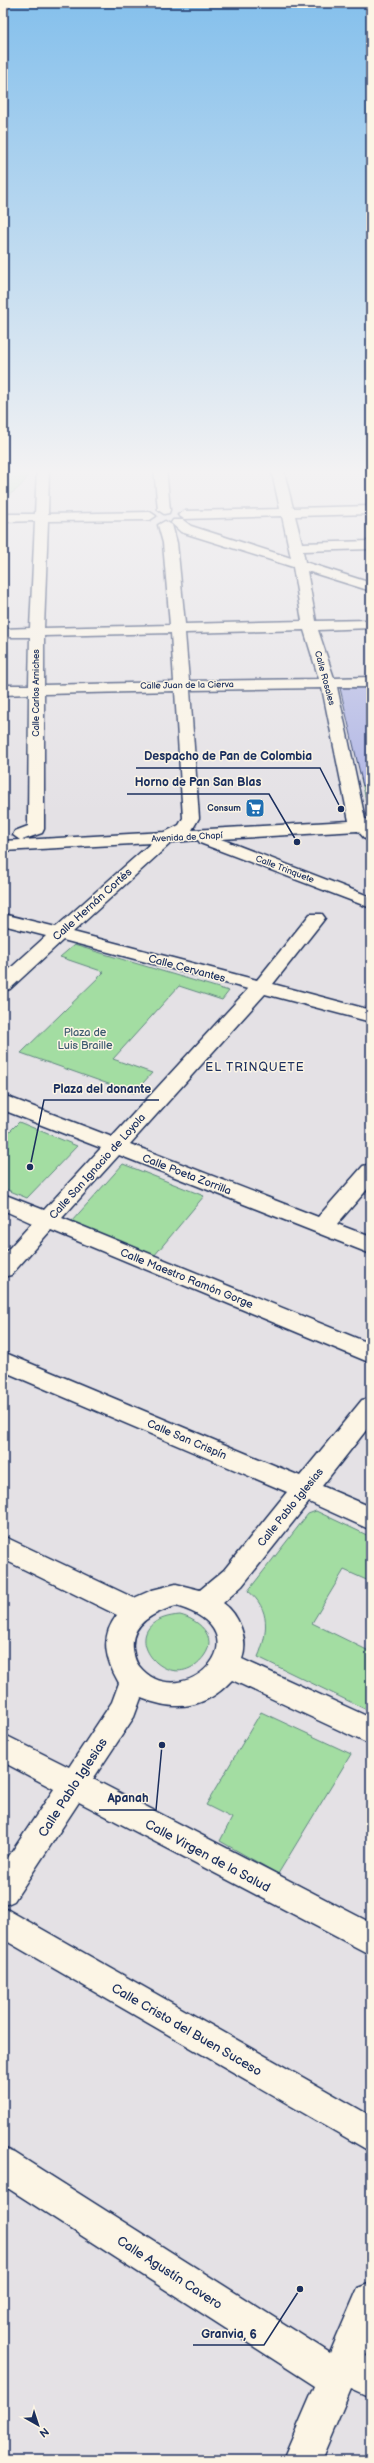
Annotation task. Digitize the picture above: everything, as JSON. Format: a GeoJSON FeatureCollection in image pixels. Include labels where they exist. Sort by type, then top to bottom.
{"type":"FeatureCollection","features":[{"type":"Feature","properties":{"kind":"street","name":"Calle Carlos Arniches"},"geometry":{"type":"LineString","coordinates":[[21,835],[36,829],[36,689],[39,583]]}},
{"type":"Feature","properties":{"kind":"street"},"geometry":{"type":"LineString","coordinates":[[174,583],[192,832]]}},
{"type":"Feature","properties":{"kind":"street","name":"Calle Rosales"},"geometry":{"type":"LineString","coordinates":[[301,583],[310,626],[328,682],[366,825]]}},
{"type":"Feature","properties":{"kind":"street"},"geometry":{"type":"LineString","coordinates":[[358,583],[371,587]]}},
{"type":"Feature","properties":{"kind":"street"},"geometry":{"type":"LineString","coordinates":[[3,633],[371,624]]}},
{"type":"Feature","properties":{"kind":"street","name":"Calle Juan de la Cierva"},"geometry":{"type":"LineString","coordinates":[[3,690],[371,682]]}},
{"type":"Feature","properties":{"kind":"street","name":"Avenida de Chapí"},"geometry":{"type":"LineString","coordinates":[[3,836],[192,832],[366,825]]}},
{"type":"Feature","properties":{"kind":"street","name":"Calle Hernán Cortés"},"geometry":{"type":"LineString","coordinates":[[3,986],[58,934],[166,838],[192,832]]}},
{"type":"Feature","properties":{"kind":"street","name":"Calle Trinquete"},"geometry":{"type":"LineString","coordinates":[[192,832],[371,903]]}},
{"type":"Feature","properties":{"kind":"street","name":"Avenida de Chapí"},"geometry":{"type":"LineString","coordinates":[[3,846],[166,838]]}},
{"type":"Feature","properties":{"kind":"street"},"geometry":{"type":"LineString","coordinates":[[90,842],[128,848],[132,851],[138,864]]}},
{"type":"Feature","properties":{"kind":"street","name":"Calle San Ignacio de Loyola"},"geometry":{"type":"LineString","coordinates":[[3,1269],[261,987],[316,918]]}},
{"type":"Feature","properties":{"kind":"street","name":"Calle Cervantes"},"geometry":{"type":"LineString","coordinates":[[3,919],[371,1016]]}},
{"type":"Feature","properties":{"kind":"street","name":"Calle Poeta Zorrilla"},"geometry":{"type":"LineString","coordinates":[[3,1102],[371,1246]]}},
{"type":"Feature","properties":{"kind":"street"},"geometry":{"type":"LineString","coordinates":[[322,1227],[371,1171]]}},
{"type":"Feature","properties":{"kind":"street","name":"Calle Maestro Ramón Gorge"},"geometry":{"type":"LineString","coordinates":[[3,1202],[371,1354]]}},
{"type":"Feature","properties":{"kind":"street","name":"Calle San Crispín"},"geometry":{"type":"LineString","coordinates":[[3,1361],[305,1489],[371,1519]]}},
{"type":"Feature","properties":{"kind":"street","name":"Calle Pablo Iglesias"},"geometry":{"type":"LineString","coordinates":[[204,1602],[233,1578],[371,1407]]}},
{"type":"Feature","properties":{"kind":"street"},"geometry":{"type":"LineString","coordinates":[[3,1546],[134,1611]]}},
{"type":"Feature","properties":{"kind":"street"},"geometry":{"type":"LineString","coordinates":[[160,1597],[191,1597],[204,1602],[221,1616],[228,1627],[231,1638],[231,1653],[227,1665],[212,1682],[202,1689],[185,1694],[166,1694],[148,1689],[134,1679],[124,1667],[119,1652],[119,1638],[124,1624],[134,1611],[160,1597]]}},
{"type":"Feature","properties":{"kind":"street"},"geometry":{"type":"LineString","coordinates":[[227,1665],[371,1732]]}},
{"type":"Feature","properties":{"kind":"street","name":"Calle Pablo Iglesias"},"geometry":{"type":"LineString","coordinates":[[3,1891],[124,1708],[134,1679]]}},
{"type":"Feature","properties":{"kind":"street","name":"Calle Virgen de la Salud"},"geometry":{"type":"LineString","coordinates":[[3,1747],[371,1940]]}},
{"type":"Feature","properties":{"kind":"street","name":"Calle Cristo del Buen Suceso"},"geometry":{"type":"LineString","coordinates":[[3,1922],[371,2135]]}},
{"type":"Feature","properties":{"kind":"street","name":"Calle Agustín Cavero"},"geometry":{"type":"LineString","coordinates":[[3,2165],[351,2374]]}},
{"type":"Feature","properties":{"kind":"street"},"geometry":{"type":"LineString","coordinates":[[302,2460],[351,2374],[371,2301]]}},
{"type":"Feature","properties":{"kind":"green space"},"geometry":{"type":"Polygon","coordinates":[[[361,778],[371,778],[371,813],[369,813],[361,778]]]}},
{"type":"Feature","properties":{"kind":"green space","name":"Plaza de Luis Braille"},"geometry":{"type":"Polygon","coordinates":[[[74,945],[229,991],[222,1000],[179,986],[113,1059],[152,1073],[134,1093],[21,1053],[104,972],[60,957],[74,945]]]}},
{"type":"Feature","properties":{"kind":"green space"},"geometry":{"type":"Polygon","coordinates":[[[19,1122],[77,1146],[27,1198],[3,1188],[3,1138],[19,1122]]]}},
{"type":"Feature","properties":{"kind":"green space"},"geometry":{"type":"Polygon","coordinates":[[[123,1164],[204,1196],[154,1256],[71,1222],[123,1164]]]}},
{"type":"Feature","properties":{"kind":"green space"},"geometry":{"type":"Polygon","coordinates":[[[316,1511],[371,1537],[371,1582],[344,1570],[312,1623],[371,1652],[371,1712],[258,1657],[264,1639],[264,1613],[261,1606],[248,1591],[308,1514],[316,1511]]]}},
{"type":"Feature","properties":{"kind":"green space"},"geometry":{"type":"Polygon","coordinates":[[[180,1615],[199,1624],[207,1635],[209,1642],[208,1649],[204,1656],[190,1668],[175,1671],[161,1666],[150,1656],[145,1643],[147,1631],[158,1620],[180,1615]]]}},
{"type":"Feature","properties":{"kind":"green space"},"geometry":{"type":"Polygon","coordinates":[[[261,1712],[351,1754],[278,1874],[220,1841],[232,1818],[206,1805],[261,1712]]]}},
{"type":"Feature","properties":{"kind":"building"},"geometry":{"type":"Polygon","coordinates":[[[340,688],[371,688],[371,785],[363,786],[340,688]]]}},
{"type":"Feature","properties":{"kind":"place","name":"Consum"},"geometry":{"type":"Point","coordinates":[255,808]}},
{"type":"Feature","properties":{"kind":"place","name":"Despacho de Pan de Colombia"},"geometry":{"type":"Point","coordinates":[341,809]}},
{"type":"Feature","properties":{"kind":"place","name":"Horno de Pan San Blas"},"geometry":{"type":"Point","coordinates":[297,842]}},
{"type":"Feature","properties":{"kind":"place","name":"Plaza del donante"},"geometry":{"type":"Point","coordinates":[30,1167]}},
{"type":"Feature","properties":{"kind":"place","name":"Apanah"},"geometry":{"type":"Point","coordinates":[162,1745]}},
{"type":"Feature","properties":{"kind":"place","name":"Granvia, 6"},"geometry":{"type":"Point","coordinates":[300,2289]}},
{"type":"Feature","properties":{"kind":"district","name":"EL TRINQUETE"},"geometry":{"type":"Point","coordinates":[255,1067]}}]}
